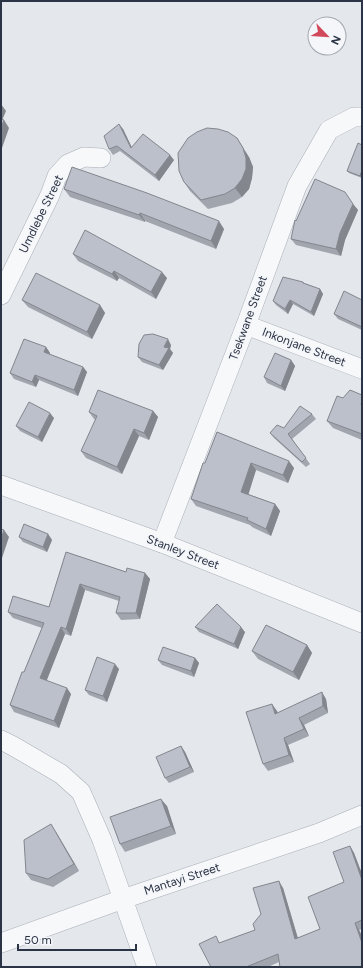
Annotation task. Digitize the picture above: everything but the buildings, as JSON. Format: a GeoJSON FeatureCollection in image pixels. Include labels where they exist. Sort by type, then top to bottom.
{"type":"FeatureCollection","features":[{"type":"Feature","properties":{"kind":"street","name":"Tsekwane Street"},"geometry":{"type":"LineString","coordinates":[[162,543],[246,325],[297,186],[329,130],[354,117],[362,117]]}},
{"type":"Feature","properties":{"kind":"street","name":"Umdlebe Street"},"geometry":{"type":"LineString","coordinates":[[1,295],[50,195],[57,176],[68,164],[84,157],[101,158]]}},
{"type":"Feature","properties":{"kind":"street","name":"Inkonjane Street"},"geometry":{"type":"LineString","coordinates":[[246,325],[362,368]]}},
{"type":"Feature","properties":{"kind":"street","name":"Stanley Street"},"geometry":{"type":"LineString","coordinates":[[1,485],[162,543],[362,624]]}},
{"type":"Feature","properties":{"kind":"street"},"geometry":{"type":"LineString","coordinates":[[1,740],[61,774],[81,792],[102,840],[147,967]]}},
{"type":"Feature","properties":{"kind":"street","name":"Mantayi Street"},"geometry":{"type":"LineString","coordinates":[[1,943],[124,899],[319,833],[362,815]]}}]}
